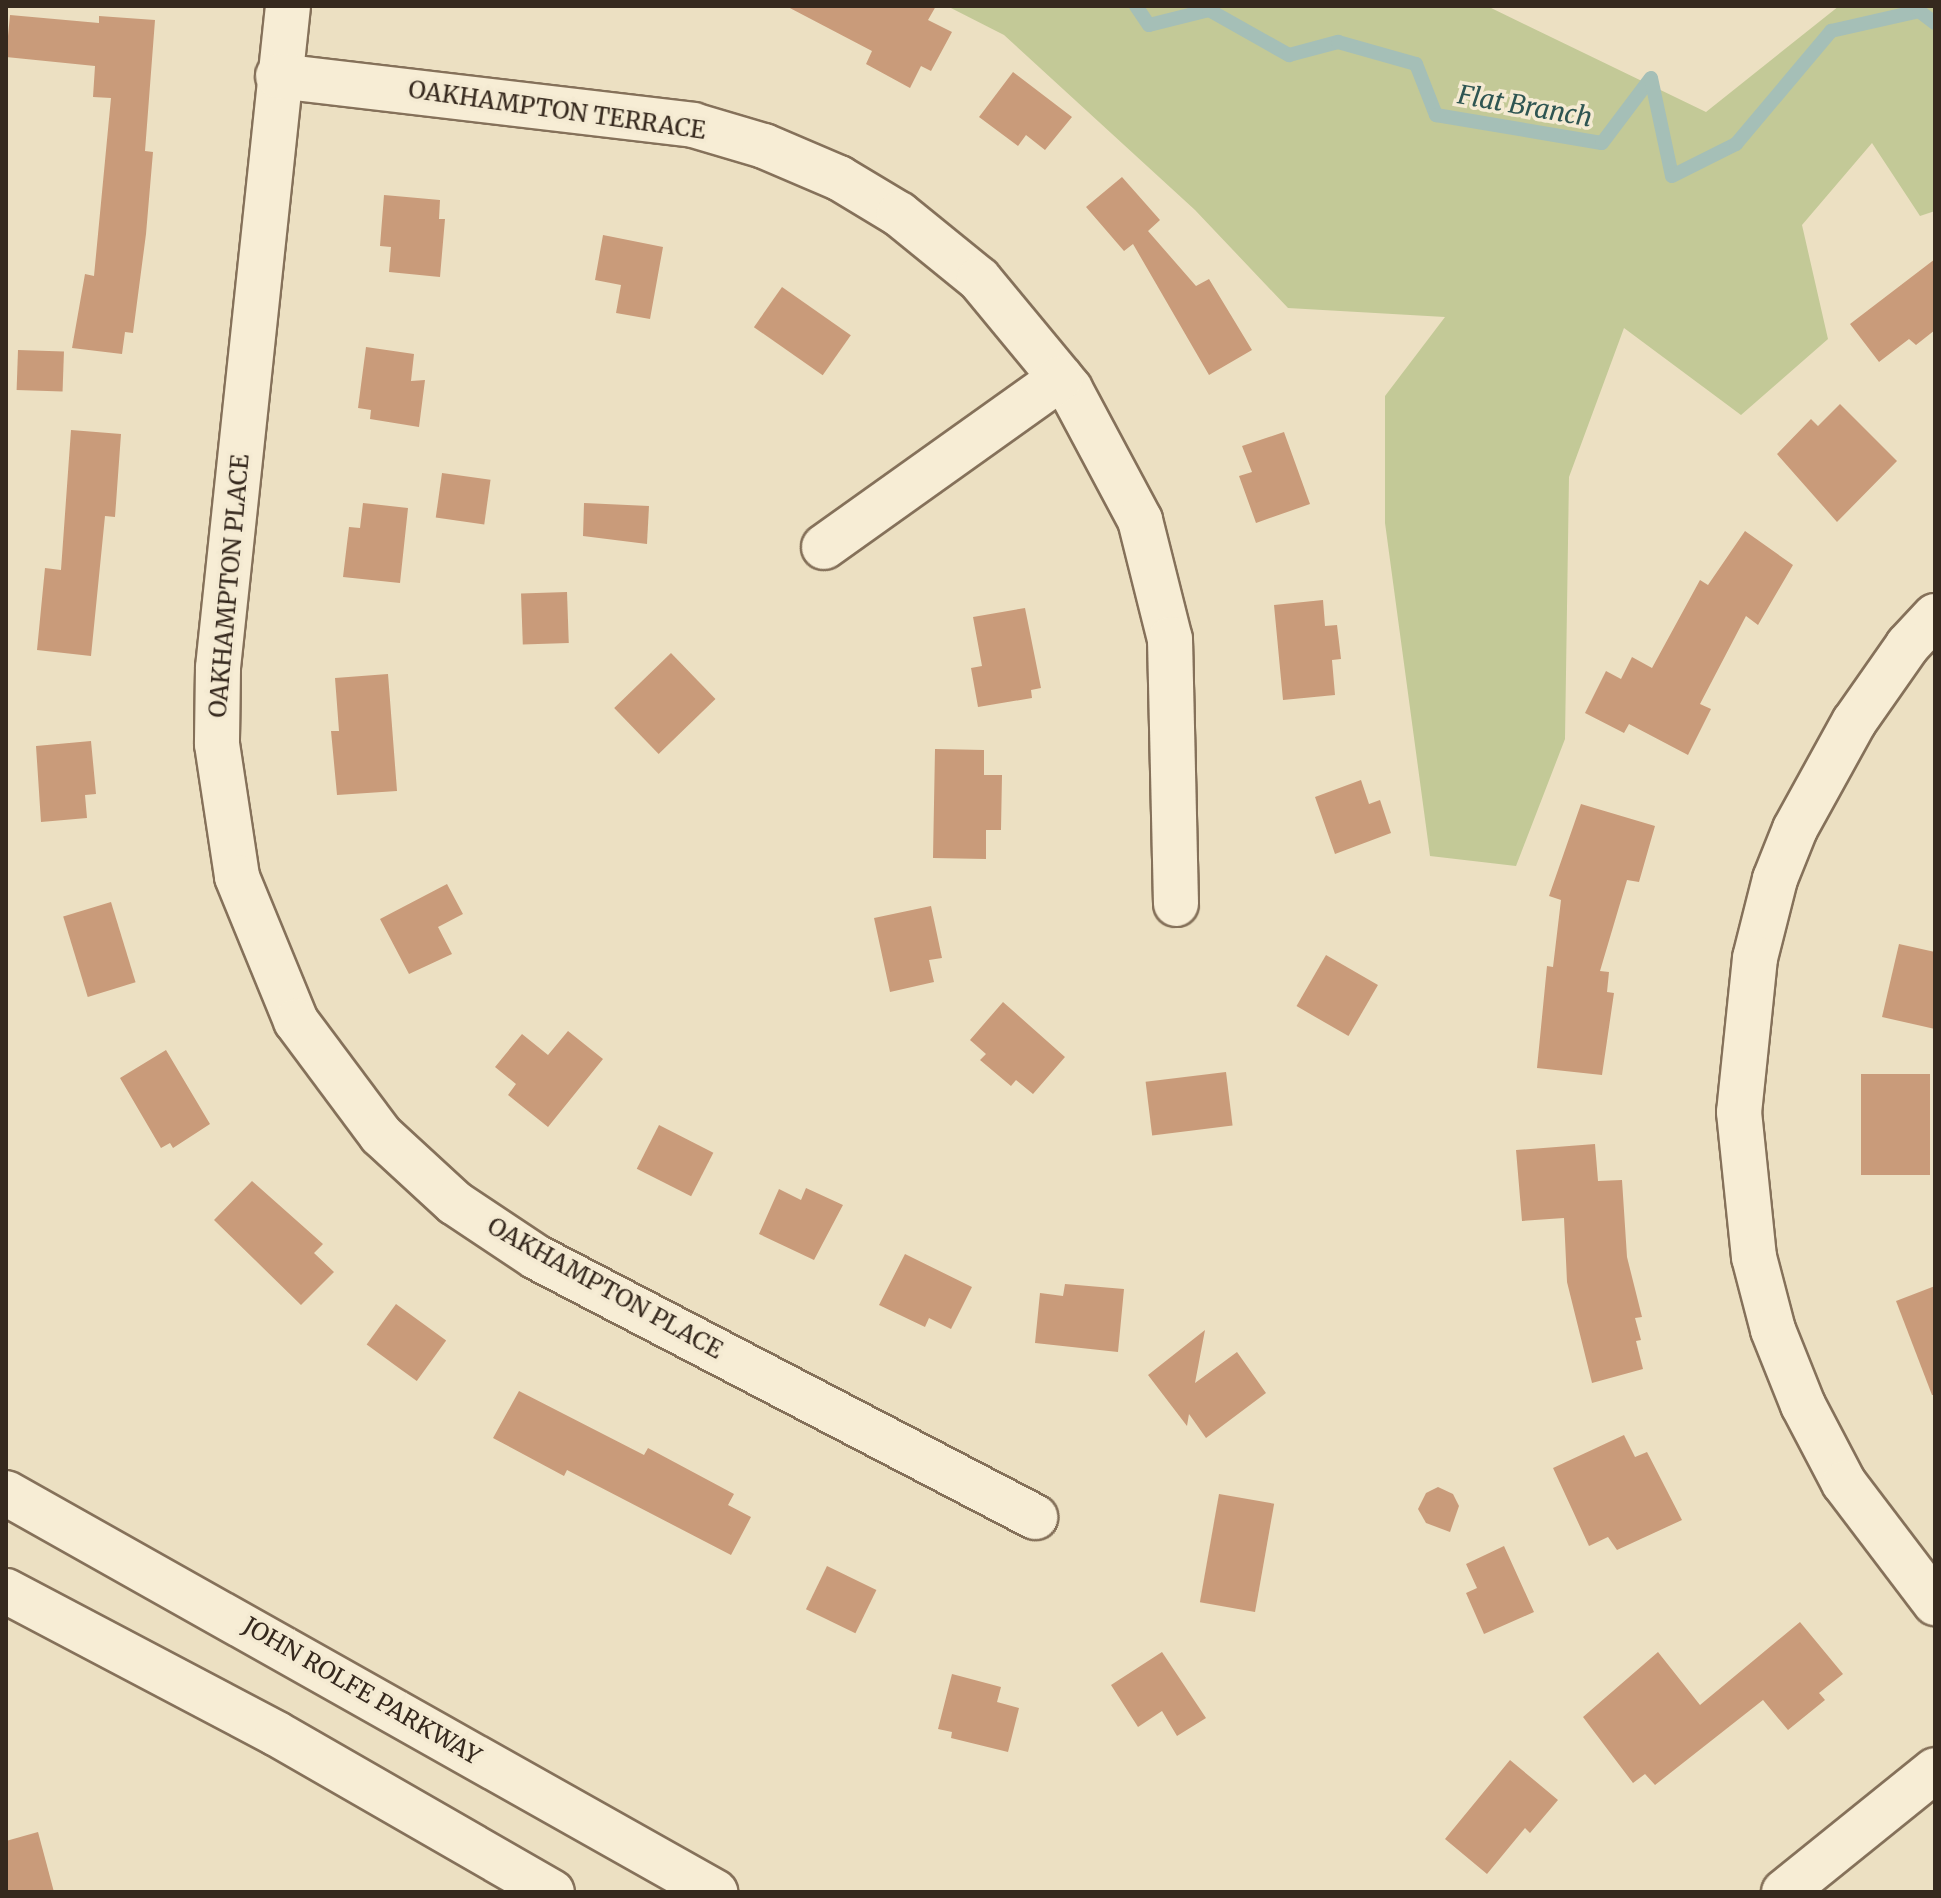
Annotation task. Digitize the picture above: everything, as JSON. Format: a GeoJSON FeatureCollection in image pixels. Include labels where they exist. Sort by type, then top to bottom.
{"type":"FeatureCollection","features":[{"type":"Feature","properties":{"kind":"street","name":"OAKHAMPTON PLACE"},"geometry":{"type":"LineString","coordinates":[[288,6],[278,76],[218,668],[217,744],[237,877],[296,1021],[381,1135],[466,1211],[536,1257],[1035,1517]]}},
{"type":"Feature","properties":{"kind":"street","name":"OAKHAMPTON TERRACE"},"geometry":{"type":"LineString","coordinates":[[278,76],[693,125],[764,146],[839,178],[934,240],[979,279],[1061,378],[1112,460],[1134,508],[1160,593],[1170,639],[1176,904]]}},
{"type":"Feature","properties":{"kind":"street"},"geometry":{"type":"LineString","coordinates":[[824,547],[1061,378]]}},
{"type":"Feature","properties":{"kind":"street"},"geometry":{"type":"LineString","coordinates":[[1935,616],[1908,645],[1854,722],[1795,829],[1775,879],[1755,958],[1739,1112],[1754,1257],[1773,1330],[1798,1392],[1844,1483],[1935,1603]]}},
{"type":"Feature","properties":{"kind":"street","name":"JOHN ROLFE PARKWAY"},"geometry":{"type":"LineString","coordinates":[[6,1493],[715,1892]]}},
{"type":"Feature","properties":{"kind":"street"},"geometry":{"type":"LineString","coordinates":[[6,1591],[277,1734],[552,1892]]}},
{"type":"Feature","properties":{"kind":"street"},"geometry":{"type":"LineString","coordinates":[[1784,1892],[1935,1770]]}},
{"type":"Feature","properties":{"kind":"green space"},"geometry":{"type":"Polygon","coordinates":[[[947,6],[1487,6],[1706,112],[1839,6],[1935,6],[1935,211],[1920,216],[1872,143],[1802,225],[1828,339],[1741,415],[1624,328],[1569,477],[1565,739],[1516,866],[1430,856],[1385,523],[1385,396],[1445,317],[1288,308],[1195,210],[1004,35],[947,6]]]}},
{"type":"Feature","properties":{"kind":"building"},"geometry":{"type":"Polygon","coordinates":[[[786,6],[936,6],[928,20],[952,32],[931,71],[921,66],[910,88],[866,64],[872,51],[786,6]]]}},
{"type":"Feature","properties":{"kind":"building"},"geometry":{"type":"Polygon","coordinates":[[[10,15],[99,23],[99,16],[155,20],[145,151],[153,152],[146,234],[133,333],[125,332],[122,354],[72,348],[85,274],[94,276],[111,98],[93,97],[95,66],[6,57],[10,15]]]}},
{"type":"Feature","properties":{"kind":"building"},"geometry":{"type":"Polygon","coordinates":[[[1013,72],[1072,117],[1045,150],[1026,135],[1018,146],[979,117],[1013,72]]]}},
{"type":"Feature","properties":{"kind":"building"},"geometry":{"type":"Polygon","coordinates":[[[1122,177],[1160,220],[1148,231],[1196,286],[1209,279],[1252,350],[1209,375],[1133,244],[1124,251],[1086,207],[1122,177]]]}},
{"type":"Feature","properties":{"kind":"building"},"geometry":{"type":"Polygon","coordinates":[[[384,195],[440,200],[439,219],[445,219],[440,277],[389,272],[391,247],[380,246],[384,195]]]}},
{"type":"Feature","properties":{"kind":"building"},"geometry":{"type":"Polygon","coordinates":[[[603,235],[663,247],[650,319],[616,313],[621,285],[595,280],[603,235]]]}},
{"type":"Feature","properties":{"kind":"building"},"geometry":{"type":"Polygon","coordinates":[[[1935,259],[1935,330],[1916,345],[1909,339],[1879,362],[1850,324],[1935,259]]]}},
{"type":"Feature","properties":{"kind":"building"},"geometry":{"type":"Polygon","coordinates":[[[782,287],[851,335],[823,375],[754,327],[782,287]]]}},
{"type":"Feature","properties":{"kind":"building"},"geometry":{"type":"Polygon","coordinates":[[[366,347],[414,354],[411,381],[425,380],[419,427],[370,419],[371,410],[358,408],[366,347]]]}},
{"type":"Feature","properties":{"kind":"building"},"geometry":{"type":"Polygon","coordinates":[[[18,350],[64,352],[63,392],[17,390],[18,350]]]}},
{"type":"Feature","properties":{"kind":"building"},"geometry":{"type":"Polygon","coordinates":[[[1840,404],[1897,461],[1837,522],[1777,454],[1811,419],[1818,426],[1840,404]]]}},
{"type":"Feature","properties":{"kind":"building"},"geometry":{"type":"Polygon","coordinates":[[[71,430],[121,434],[115,517],[105,516],[91,656],[37,650],[45,568],[61,570],[71,430]]]}},
{"type":"Feature","properties":{"kind":"building"},"geometry":{"type":"Polygon","coordinates":[[[1284,432],[1310,504],[1256,523],[1239,476],[1252,472],[1242,446],[1284,432]]]}},
{"type":"Feature","properties":{"kind":"building"},"geometry":{"type":"Polygon","coordinates":[[[442,473],[491,480],[484,524],[436,518],[442,473]]]}},
{"type":"Feature","properties":{"kind":"building"},"geometry":{"type":"Polygon","coordinates":[[[363,503],[408,508],[400,583],[343,577],[349,527],[360,528],[363,503]]]}},
{"type":"Feature","properties":{"kind":"building"},"geometry":{"type":"Polygon","coordinates":[[[584,503],[649,506],[647,544],[583,536],[584,503]]]}},
{"type":"Feature","properties":{"kind":"building"},"geometry":{"type":"Polygon","coordinates":[[[1745,531],[1793,565],[1758,625],[1746,616],[1700,704],[1711,709],[1688,755],[1629,724],[1624,733],[1585,713],[1606,671],[1621,679],[1632,657],[1652,668],[1700,580],[1708,585],[1745,531]]]}},
{"type":"Feature","properties":{"kind":"building"},"geometry":{"type":"Polygon","coordinates":[[[567,592],[569,643],[523,645],[521,594],[567,592]]]}},
{"type":"Feature","properties":{"kind":"building"},"geometry":{"type":"Polygon","coordinates":[[[1323,600],[1325,626],[1337,625],[1341,659],[1332,660],[1335,695],[1283,700],[1274,605],[1323,600]]]}},
{"type":"Feature","properties":{"kind":"building"},"geometry":{"type":"Polygon","coordinates":[[[1025,608],[1041,688],[1031,690],[1032,698],[978,707],[971,668],[982,666],[973,617],[1025,608]]]}},
{"type":"Feature","properties":{"kind":"building"},"geometry":{"type":"Polygon","coordinates":[[[671,653],[715,699],[659,754],[614,708],[671,653]]]}},
{"type":"Feature","properties":{"kind":"building"},"geometry":{"type":"Polygon","coordinates":[[[388,674],[397,791],[337,795],[331,731],[339,731],[335,678],[388,674]]]}},
{"type":"Feature","properties":{"kind":"building"},"geometry":{"type":"Polygon","coordinates":[[[91,741],[96,794],[85,795],[87,818],[41,822],[36,746],[91,741]]]}},
{"type":"Feature","properties":{"kind":"building"},"geometry":{"type":"Polygon","coordinates":[[[935,749],[984,750],[984,775],[1002,775],[1001,830],[986,830],[986,859],[933,858],[935,749]]]}},
{"type":"Feature","properties":{"kind":"building"},"geometry":{"type":"Polygon","coordinates":[[[1361,780],[1369,804],[1380,800],[1391,833],[1335,854],[1315,797],[1361,780]]]}},
{"type":"Feature","properties":{"kind":"building"},"geometry":{"type":"Polygon","coordinates":[[[1581,804],[1655,826],[1639,882],[1627,880],[1600,971],[1609,972],[1607,992],[1614,993],[1602,1075],[1537,1068],[1547,966],[1553,967],[1561,900],[1549,896],[1581,804]]]}},
{"type":"Feature","properties":{"kind":"building"},"geometry":{"type":"Polygon","coordinates":[[[447,884],[463,914],[438,927],[452,954],[409,974],[380,919],[447,884]]]}},
{"type":"Feature","properties":{"kind":"building"},"geometry":{"type":"Polygon","coordinates":[[[111,902],[136,982],[88,997],[63,917],[111,902]]]}},
{"type":"Feature","properties":{"kind":"building"},"geometry":{"type":"Polygon","coordinates":[[[931,906],[942,958],[929,960],[934,982],[890,992],[874,918],[931,906]]]}},
{"type":"Feature","properties":{"kind":"building"},"geometry":{"type":"Polygon","coordinates":[[[1899,944],[1935,952],[1935,1029],[1882,1017],[1899,944]]]}},
{"type":"Feature","properties":{"kind":"building"},"geometry":{"type":"Polygon","coordinates":[[[1326,955],[1378,985],[1348,1036],[1296,1006],[1326,955]]]}},
{"type":"Feature","properties":{"kind":"building"},"geometry":{"type":"Polygon","coordinates":[[[1003,1002],[1065,1057],[1033,1094],[1016,1080],[1011,1086],[980,1060],[986,1054],[970,1040],[1003,1002]]]}},
{"type":"Feature","properties":{"kind":"building"},"geometry":{"type":"Polygon","coordinates":[[[568,1031],[603,1059],[548,1127],[508,1095],[516,1084],[495,1067],[522,1034],[548,1055],[568,1031]]]}},
{"type":"Feature","properties":{"kind":"building"},"geometry":{"type":"Polygon","coordinates":[[[166,1050],[210,1124],[173,1148],[170,1143],[161,1148],[120,1078],[166,1050]]]}},
{"type":"Feature","properties":{"kind":"building"},"geometry":{"type":"Polygon","coordinates":[[[1226,1072],[1233,1126],[1152,1135],[1146,1082],[1226,1072]]]}},
{"type":"Feature","properties":{"kind":"building"},"geometry":{"type":"Polygon","coordinates":[[[1861,1074],[1930,1074],[1930,1175],[1861,1175],[1861,1074]]]}},
{"type":"Feature","properties":{"kind":"building"},"geometry":{"type":"Polygon","coordinates":[[[659,1125],[713,1153],[691,1196],[637,1169],[659,1125]]]}},
{"type":"Feature","properties":{"kind":"building"},"geometry":{"type":"Polygon","coordinates":[[[1595,1144],[1598,1181],[1622,1180],[1627,1257],[1642,1317],[1635,1318],[1641,1340],[1636,1341],[1643,1369],[1592,1383],[1567,1282],[1564,1218],[1522,1221],[1516,1150],[1595,1144]]]}},
{"type":"Feature","properties":{"kind":"building"},"geometry":{"type":"Polygon","coordinates":[[[252,1181],[323,1244],[314,1253],[334,1272],[301,1305],[214,1220],[252,1181]]]}},
{"type":"Feature","properties":{"kind":"building"},"geometry":{"type":"Polygon","coordinates":[[[806,1188],[843,1205],[814,1260],[759,1234],[779,1189],[801,1200],[806,1188]]]}},
{"type":"Feature","properties":{"kind":"building"},"geometry":{"type":"Polygon","coordinates":[[[905,1254],[972,1287],[951,1329],[929,1318],[925,1327],[879,1305],[905,1254]]]}},
{"type":"Feature","properties":{"kind":"building"},"geometry":{"type":"Polygon","coordinates":[[[1065,1284],[1124,1289],[1118,1352],[1035,1343],[1040,1293],[1063,1296],[1065,1284]]]}},
{"type":"Feature","properties":{"kind":"building"},"geometry":{"type":"Polygon","coordinates":[[[1935,1286],[1935,1395],[1932,1395],[1896,1301],[1935,1286]]]}},
{"type":"Feature","properties":{"kind":"building"},"geometry":{"type":"Polygon","coordinates":[[[396,1304],[446,1340],[417,1381],[367,1344],[396,1304]]]}},
{"type":"Feature","properties":{"kind":"building"},"geometry":{"type":"Polygon","coordinates":[[[1205,1330],[1195,1383],[1237,1352],[1266,1393],[1206,1438],[1189,1414],[1187,1426],[1148,1375],[1205,1330]]]}},
{"type":"Feature","properties":{"kind":"building"},"geometry":{"type":"Polygon","coordinates":[[[519,1391],[644,1455],[648,1448],[734,1494],[728,1505],[751,1517],[731,1555],[567,1470],[564,1476],[493,1438],[519,1391]]]}},
{"type":"Feature","properties":{"kind":"building"},"geometry":{"type":"Polygon","coordinates":[[[1624,1435],[1635,1457],[1647,1452],[1682,1520],[1617,1550],[1608,1537],[1589,1546],[1553,1468],[1624,1435]]]}},
{"type":"Feature","properties":{"kind":"building"},"geometry":{"type":"Polygon","coordinates":[[[1438,1487],[1453,1494],[1459,1506],[1450,1532],[1426,1523],[1418,1509],[1426,1493],[1438,1487]]]}},
{"type":"Feature","properties":{"kind":"building"},"geometry":{"type":"Polygon","coordinates":[[[1219,1494],[1274,1504],[1255,1612],[1200,1602],[1219,1494]]]}},
{"type":"Feature","properties":{"kind":"building"},"geometry":{"type":"Polygon","coordinates":[[[1504,1546],[1534,1612],[1484,1634],[1466,1593],[1477,1588],[1466,1564],[1504,1546]]]}},
{"type":"Feature","properties":{"kind":"building"},"geometry":{"type":"Polygon","coordinates":[[[827,1566],[876,1590],[855,1633],[806,1609],[827,1566]]]}},
{"type":"Feature","properties":{"kind":"building"},"geometry":{"type":"Polygon","coordinates":[[[1800,1622],[1843,1674],[1819,1693],[1825,1700],[1788,1730],[1763,1700],[1655,1785],[1645,1774],[1633,1783],[1583,1717],[1658,1652],[1700,1705],[1800,1622]]]}},
{"type":"Feature","properties":{"kind":"building"},"geometry":{"type":"Polygon","coordinates":[[[1162,1652],[1206,1718],[1177,1736],[1162,1711],[1138,1727],[1111,1685],[1162,1652]]]}},
{"type":"Feature","properties":{"kind":"building"},"geometry":{"type":"Polygon","coordinates":[[[952,1674],[1001,1687],[997,1702],[1019,1708],[1008,1752],[951,1738],[952,1732],[938,1729],[952,1674]]]}},
{"type":"Feature","properties":{"kind":"building"},"geometry":{"type":"Polygon","coordinates":[[[1510,1760],[1558,1800],[1530,1833],[1525,1828],[1487,1874],[1445,1839],[1510,1760]]]}},
{"type":"Feature","properties":{"kind":"building"},"geometry":{"type":"Polygon","coordinates":[[[38,1832],[54,1892],[6,1892],[6,1841],[38,1832]]]}},
{"type":"Feature","properties":{"kind":"waterway","name":"Flat Branch"},"geometry":{"type":"LineString","coordinates":[[1136,6],[1149,25],[1209,10],[1289,55],[1338,42],[1416,64],[1436,115],[1602,143],[1651,78],[1672,176],[1736,144],[1831,31],[1919,11],[1935,23]]}}]}
